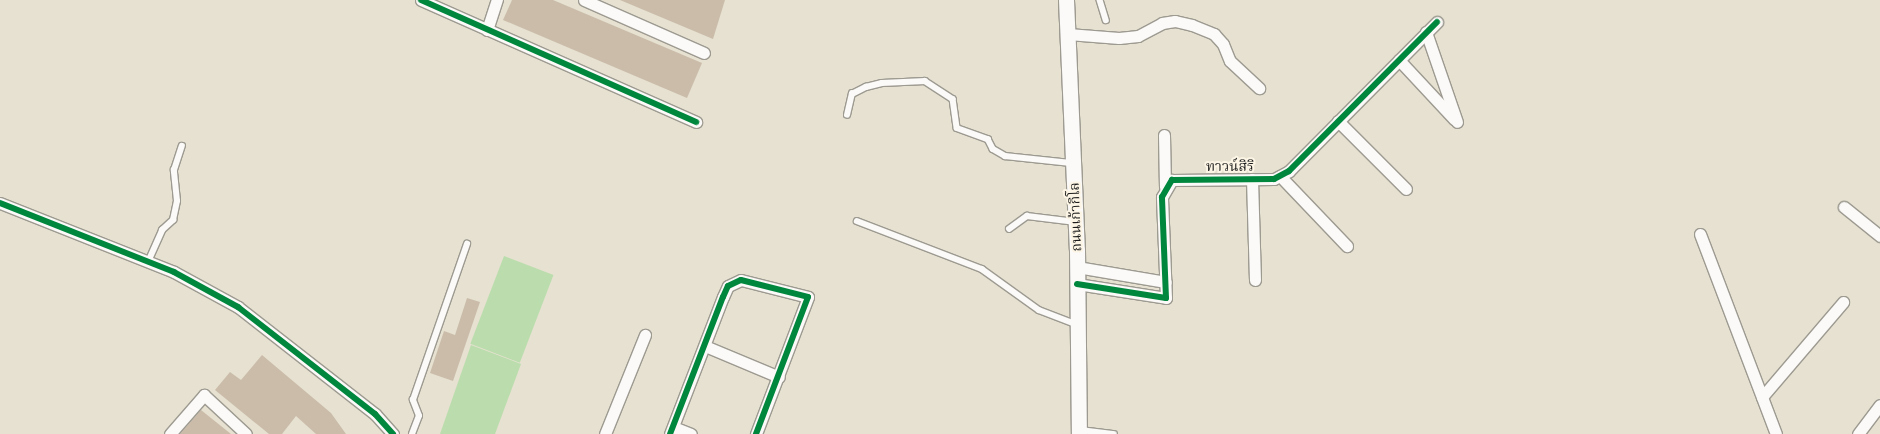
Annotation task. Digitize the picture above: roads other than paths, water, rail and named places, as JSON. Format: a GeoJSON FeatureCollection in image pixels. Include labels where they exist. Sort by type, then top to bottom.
{"type":"FeatureCollection","features":[{"type":"Feature","properties":{"kind":"main road","name":"ถนนเก้ากิโล"},"geometry":{"type":"LineString","coordinates":[[1066,0],[1076,222],[1079,432]]}},
{"type":"Feature","properties":{"kind":"street"},"geometry":{"type":"LineString","coordinates":[[421,0],[696,122]]}},
{"type":"Feature","properties":{"kind":"street"},"geometry":{"type":"LineString","coordinates":[[487,30],[497,0]]}},
{"type":"Feature","properties":{"kind":"street"},"geometry":{"type":"LineString","coordinates":[[584,0],[704,53]]}},
{"type":"Feature","properties":{"kind":"street"},"geometry":{"type":"LineString","coordinates":[[1068,34],[1119,38],[1138,36],[1168,22],[1192,25],[1214,34],[1230,61],[1259,88]]}},
{"type":"Feature","properties":{"kind":"street"},"geometry":{"type":"LineString","coordinates":[[1347,246],[1280,176],[1288,171],[1437,22]]}},
{"type":"Feature","properties":{"kind":"street"},"geometry":{"type":"LineString","coordinates":[[1399,60],[1457,122],[1426,32]]}},
{"type":"Feature","properties":{"kind":"street"},"geometry":{"type":"LineString","coordinates":[[1338,121],[1406,190]]}},
{"type":"Feature","properties":{"kind":"street"},"geometry":{"type":"LineString","coordinates":[[1077,284],[1166,298],[1162,197],[1165,187],[1164,136]]}},
{"type":"Feature","properties":{"kind":"street","name":"ทาวน์สิริ"},"geometry":{"type":"LineString","coordinates":[[1165,187],[1172,180],[1182,179],[1274,179],[1280,176]]}},
{"type":"Feature","properties":{"kind":"street"},"geometry":{"type":"LineString","coordinates":[[1252,179],[1255,280]]}},
{"type":"Feature","properties":{"kind":"street"},"geometry":{"type":"LineString","coordinates":[[0,203],[174,272],[238,307],[375,414],[393,434]]}},
{"type":"Feature","properties":{"kind":"street"},"geometry":{"type":"LineString","coordinates":[[1844,207],[1880,236]]}},
{"type":"Feature","properties":{"kind":"street"},"geometry":{"type":"LineString","coordinates":[[1700,234],[1776,434]]}},
{"type":"Feature","properties":{"kind":"street"},"geometry":{"type":"LineString","coordinates":[[1077,267],[1166,282]]}},
{"type":"Feature","properties":{"kind":"street"},"geometry":{"type":"LineString","coordinates":[[691,434],[672,431],[723,298],[732,282],[766,285],[808,297],[756,434]]}},
{"type":"Feature","properties":{"kind":"street"},"geometry":{"type":"LineString","coordinates":[[1762,397],[1843,302]]}},
{"type":"Feature","properties":{"kind":"street"},"geometry":{"type":"LineString","coordinates":[[605,434],[645,335]]}},
{"type":"Feature","properties":{"kind":"street"},"geometry":{"type":"LineString","coordinates":[[705,346],[779,377]]}},
{"type":"Feature","properties":{"kind":"street"},"geometry":{"type":"LineString","coordinates":[[170,434],[204,395],[246,434]]}},
{"type":"Feature","properties":{"kind":"street"},"geometry":{"type":"LineString","coordinates":[[1858,434],[1880,405]]}},
{"type":"Feature","properties":{"kind":"lane"},"geometry":{"type":"LineString","coordinates":[[1100,0],[1106,20]]}},
{"type":"Feature","properties":{"kind":"lane"},"geometry":{"type":"LineString","coordinates":[[847,115],[852,94],[866,87],[882,83],[925,82],[953,98],[958,128],[988,139],[993,149],[1005,156],[1073,163]]}},
{"type":"Feature","properties":{"kind":"lane"},"geometry":{"type":"LineString","coordinates":[[148,262],[162,230],[173,220],[177,201],[174,170],[182,146]]}},
{"type":"Feature","properties":{"kind":"lane"},"geometry":{"type":"LineString","coordinates":[[1009,229],[1027,216],[1076,222]]}},
{"type":"Feature","properties":{"kind":"lane"},"geometry":{"type":"LineString","coordinates":[[857,221],[982,269],[1039,310],[1078,324]]}},
{"type":"Feature","properties":{"kind":"lane"},"geometry":{"type":"LineString","coordinates":[[412,434],[419,416],[413,400],[466,244]]}},
{"type":"Feature","properties":{"kind":"lane"},"geometry":{"type":"LineString","coordinates":[[1079,432],[1114,434]]}}]}
